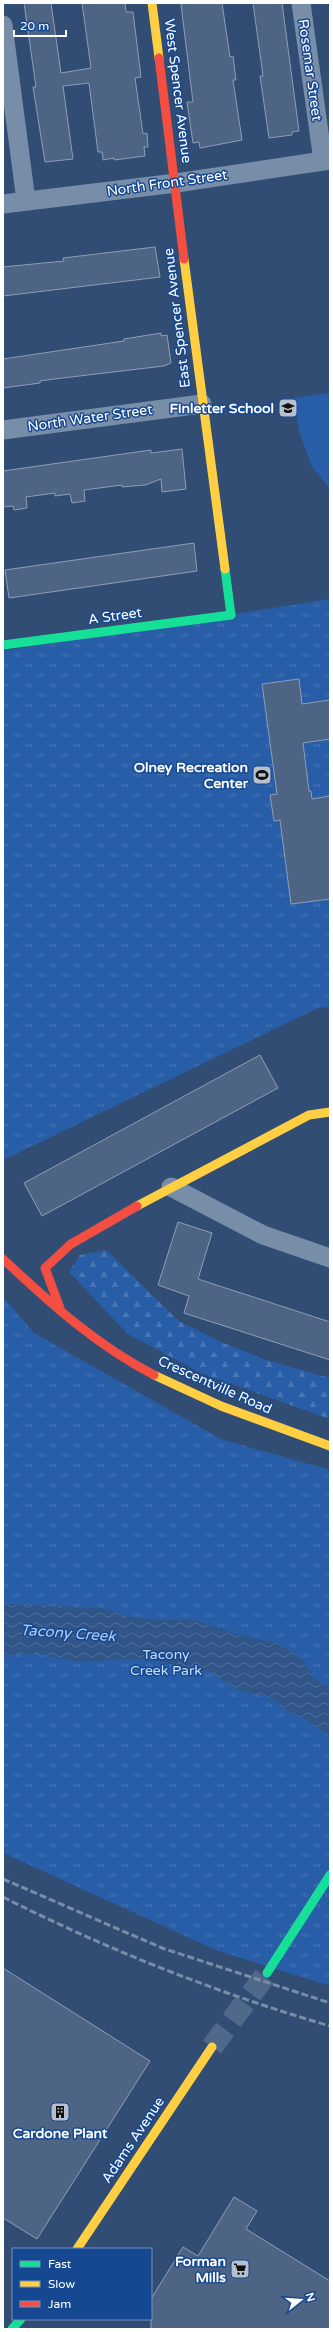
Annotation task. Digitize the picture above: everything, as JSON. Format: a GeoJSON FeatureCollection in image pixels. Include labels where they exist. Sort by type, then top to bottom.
{"type":"FeatureCollection","features":[{"type":"Feature","properties":{"kind":"main road","name":"West Spencer Avenue"},"geometry":{"type":"LineString","coordinates":[[152,3],[176,183]]}},
{"type":"Feature","properties":{"kind":"main road","name":"East Spencer Avenue"},"geometry":{"type":"LineString","coordinates":[[176,183],[202,404],[232,615]]}},
{"type":"Feature","properties":{"kind":"main road","name":"A Street"},"geometry":{"type":"LineString","coordinates":[[3,645],[232,615]]}},
{"type":"Feature","properties":{"kind":"main road"},"geometry":{"type":"LineString","coordinates":[[61,1311],[45,1268],[71,1244],[170,1187],[309,1115],[330,1112]]}},
{"type":"Feature","properties":{"kind":"main road","name":"Crescentville Road"},"geometry":{"type":"LineString","coordinates":[[3,1259],[61,1311],[116,1353],[168,1383],[249,1417],[330,1446]]}},
{"type":"Feature","properties":{"kind":"main road"},"geometry":{"type":"LineString","coordinates":[[267,1973],[330,1875]]}},
{"type":"Feature","properties":{"kind":"main road","name":"Adams Avenue"},"geometry":{"type":"LineString","coordinates":[[78,2248],[212,2047]]}},
{"type":"Feature","properties":{"kind":"main road"},"geometry":{"type":"LineString","coordinates":[[12,2329],[20,2320]]}},
{"type":"Feature","properties":{"kind":"street","name":"Rosemar Street"},"geometry":{"type":"LineString","coordinates":[[301,3],[326,160]]}},
{"type":"Feature","properties":{"kind":"street"},"geometry":{"type":"LineString","coordinates":[[3,25],[26,201]]}},
{"type":"Feature","properties":{"kind":"street","name":"North Front Street"},"geometry":{"type":"LineString","coordinates":[[3,204],[176,183],[326,160]]}},
{"type":"Feature","properties":{"kind":"street","name":"North Water Street"},"geometry":{"type":"LineString","coordinates":[[3,430],[202,404]]}},
{"type":"Feature","properties":{"kind":"street"},"geometry":{"type":"LineString","coordinates":[[170,1187],[263,1235],[330,1258]]}},
{"type":"Feature","properties":{"kind":"green space"},"geometry":{"type":"Polygon","coordinates":[[[330,393],[330,489],[312,467],[299,431],[293,398],[330,393]]]}},
{"type":"Feature","properties":{"kind":"green space","name":"Olney Recreation Center"},"geometry":{"type":"Polygon","coordinates":[[[330,599],[330,1007],[318,1008],[3,1160],[3,651],[330,599]]]}},
{"type":"Feature","properties":{"kind":"green space"},"geometry":{"type":"Polygon","coordinates":[[[106,1250],[179,1321],[221,1342],[266,1360],[330,1378],[330,1419],[201,1373],[128,1334],[69,1272],[80,1255],[106,1250]]]}},
{"type":"Feature","properties":{"kind":"green space","name":"Tacony Creek Park"},"geometry":{"type":"Polygon","coordinates":[[[3,1297],[34,1333],[221,1439],[330,1470],[330,1986],[216,1950],[3,1853],[3,1297]]]}},
{"type":"Feature","properties":{"kind":"water","name":"Tacony Creek"},"geometry":{"type":"Polygon","coordinates":[[[3,1604],[102,1608],[124,1616],[159,1620],[196,1620],[239,1635],[280,1644],[303,1660],[316,1680],[330,1688],[330,1737],[307,1720],[287,1711],[270,1697],[238,1690],[210,1672],[157,1661],[124,1659],[81,1662],[38,1654],[3,1655],[3,1604]]]}},
{"type":"Feature","properties":{"kind":"building"},"geometry":{"type":"Polygon","coordinates":[[[24,3],[51,3],[61,73],[91,68],[82,3],[125,3],[126,12],[133,12],[141,77],[135,78],[143,134],[147,133],[148,147],[144,147],[145,156],[103,160],[102,152],[98,152],[89,83],[63,86],[73,159],[45,162],[33,87],[36,87],[24,3]]]}},
{"type":"Feature","properties":{"kind":"building"},"geometry":{"type":"Polygon","coordinates":[[[184,3],[222,3],[230,57],[233,56],[236,80],[233,80],[242,140],[200,148],[199,142],[193,143],[187,102],[193,102],[181,5],[184,3]]]}},
{"type":"Feature","properties":{"kind":"building"},"geometry":{"type":"Polygon","coordinates":[[[253,3],[282,3],[299,131],[292,132],[292,135],[269,138],[260,76],[263,76],[253,3]]]}},
{"type":"Feature","properties":{"kind":"building"},"geometry":{"type":"Polygon","coordinates":[[[155,247],[160,277],[3,296],[3,267],[64,261],[63,258],[155,247]]]}},
{"type":"Feature","properties":{"kind":"building"},"geometry":{"type":"Polygon","coordinates":[[[161,333],[161,336],[167,335],[171,363],[164,366],[54,379],[40,381],[40,383],[3,388],[3,359],[124,341],[124,339],[161,333]]]}},
{"type":"Feature","properties":{"kind":"building"},"geometry":{"type":"Polygon","coordinates":[[[182,449],[186,489],[162,492],[161,479],[145,485],[122,487],[122,485],[84,490],[85,501],[72,503],[70,494],[55,496],[55,493],[26,497],[27,508],[14,510],[13,506],[3,507],[3,471],[151,450],[151,453],[182,449]]]}},
{"type":"Feature","properties":{"kind":"building"},"geometry":{"type":"Polygon","coordinates":[[[194,543],[197,571],[9,598],[5,570],[194,543]]]}},
{"type":"Feature","properties":{"kind":"building"},"geometry":{"type":"Polygon","coordinates":[[[299,679],[302,704],[330,700],[330,739],[303,743],[309,791],[311,791],[312,799],[330,796],[330,899],[291,904],[280,820],[274,821],[270,795],[277,794],[262,684],[299,679]]]}},
{"type":"Feature","properties":{"kind":"building"},"geometry":{"type":"Polygon","coordinates":[[[260,1055],[278,1088],[42,1216],[24,1183],[260,1055]]]}},
{"type":"Feature","properties":{"kind":"building"},"geometry":{"type":"Polygon","coordinates":[[[178,1222],[212,1233],[198,1279],[330,1322],[330,1360],[184,1313],[189,1296],[158,1285],[178,1222]]]}},
{"type":"Feature","properties":{"kind":"building","name":"Cardone Plant"},"geometry":{"type":"Polygon","coordinates":[[[3,1968],[150,2061],[37,2239],[3,2218],[3,1968]]]}},
{"type":"Feature","properties":{"kind":"building","name":"Forman Mills"},"geometry":{"type":"Polygon","coordinates":[[[234,2197],[257,2211],[246,2229],[330,2281],[330,2329],[151,2329],[152,2297],[183,2247],[198,2256],[234,2197]]]}},
{"type":"Feature","properties":{"kind":"tunnel"},"geometry":{"type":"LineString","coordinates":[[212,2047],[267,1973]]}},
{"type":"Feature","properties":{"kind":"railway"},"geometry":{"type":"LineString","coordinates":[[3,1879],[162,1948],[330,2003]]}},
{"type":"Feature","properties":{"kind":"railway"},"geometry":{"type":"LineString","coordinates":[[3,1897],[82,1935],[164,1969],[205,1985],[330,2026]]}},
{"type":"Feature","properties":{"kind":"traffic: fast"},"geometry":{"type":"LineString","coordinates":[[3,645],[231,615],[225,569]]}},
{"type":"Feature","properties":{"kind":"traffic: fast"},"geometry":{"type":"LineString","coordinates":[[267,1973],[330,1875]]}},
{"type":"Feature","properties":{"kind":"traffic: fast"},"geometry":{"type":"LineString","coordinates":[[12,2329],[20,2320]]}},
{"type":"Feature","properties":{"kind":"traffic: slow"},"geometry":{"type":"LineString","coordinates":[[152,3],[159,58]]}},
{"type":"Feature","properties":{"kind":"traffic: slow"},"geometry":{"type":"LineString","coordinates":[[184,259],[225,569]]}},
{"type":"Feature","properties":{"kind":"traffic: slow"},"geometry":{"type":"LineString","coordinates":[[137,1206],[309,1115],[330,1112]]}},
{"type":"Feature","properties":{"kind":"traffic: slow"},"geometry":{"type":"LineString","coordinates":[[154,1375],[221,1406],[330,1446]]}},
{"type":"Feature","properties":{"kind":"traffic: slow"},"geometry":{"type":"LineString","coordinates":[[78,2248],[212,2047]]}},
{"type":"Feature","properties":{"kind":"traffic: jam"},"geometry":{"type":"LineString","coordinates":[[159,58],[184,259]]}},
{"type":"Feature","properties":{"kind":"traffic: jam"},"geometry":{"type":"LineString","coordinates":[[60,1308],[45,1268],[71,1244],[137,1206]]}},
{"type":"Feature","properties":{"kind":"traffic: jam"},"geometry":{"type":"LineString","coordinates":[[3,1259],[56,1307],[93,1337],[154,1375]]}},
{"type":"Feature","properties":{"kind":"place","name":"Finletter School"},"geometry":{"type":"Point","coordinates":[288,408]}},
{"type":"Feature","properties":{"kind":"place","name":"Olney Recreation Center"},"geometry":{"type":"Point","coordinates":[262,775]}},
{"type":"Feature","properties":{"kind":"place","name":"Cardone Plant"},"geometry":{"type":"Point","coordinates":[60,2112]}},
{"type":"Feature","properties":{"kind":"place","name":"Forman Mills"},"geometry":{"type":"Point","coordinates":[240,2269]}}]}
